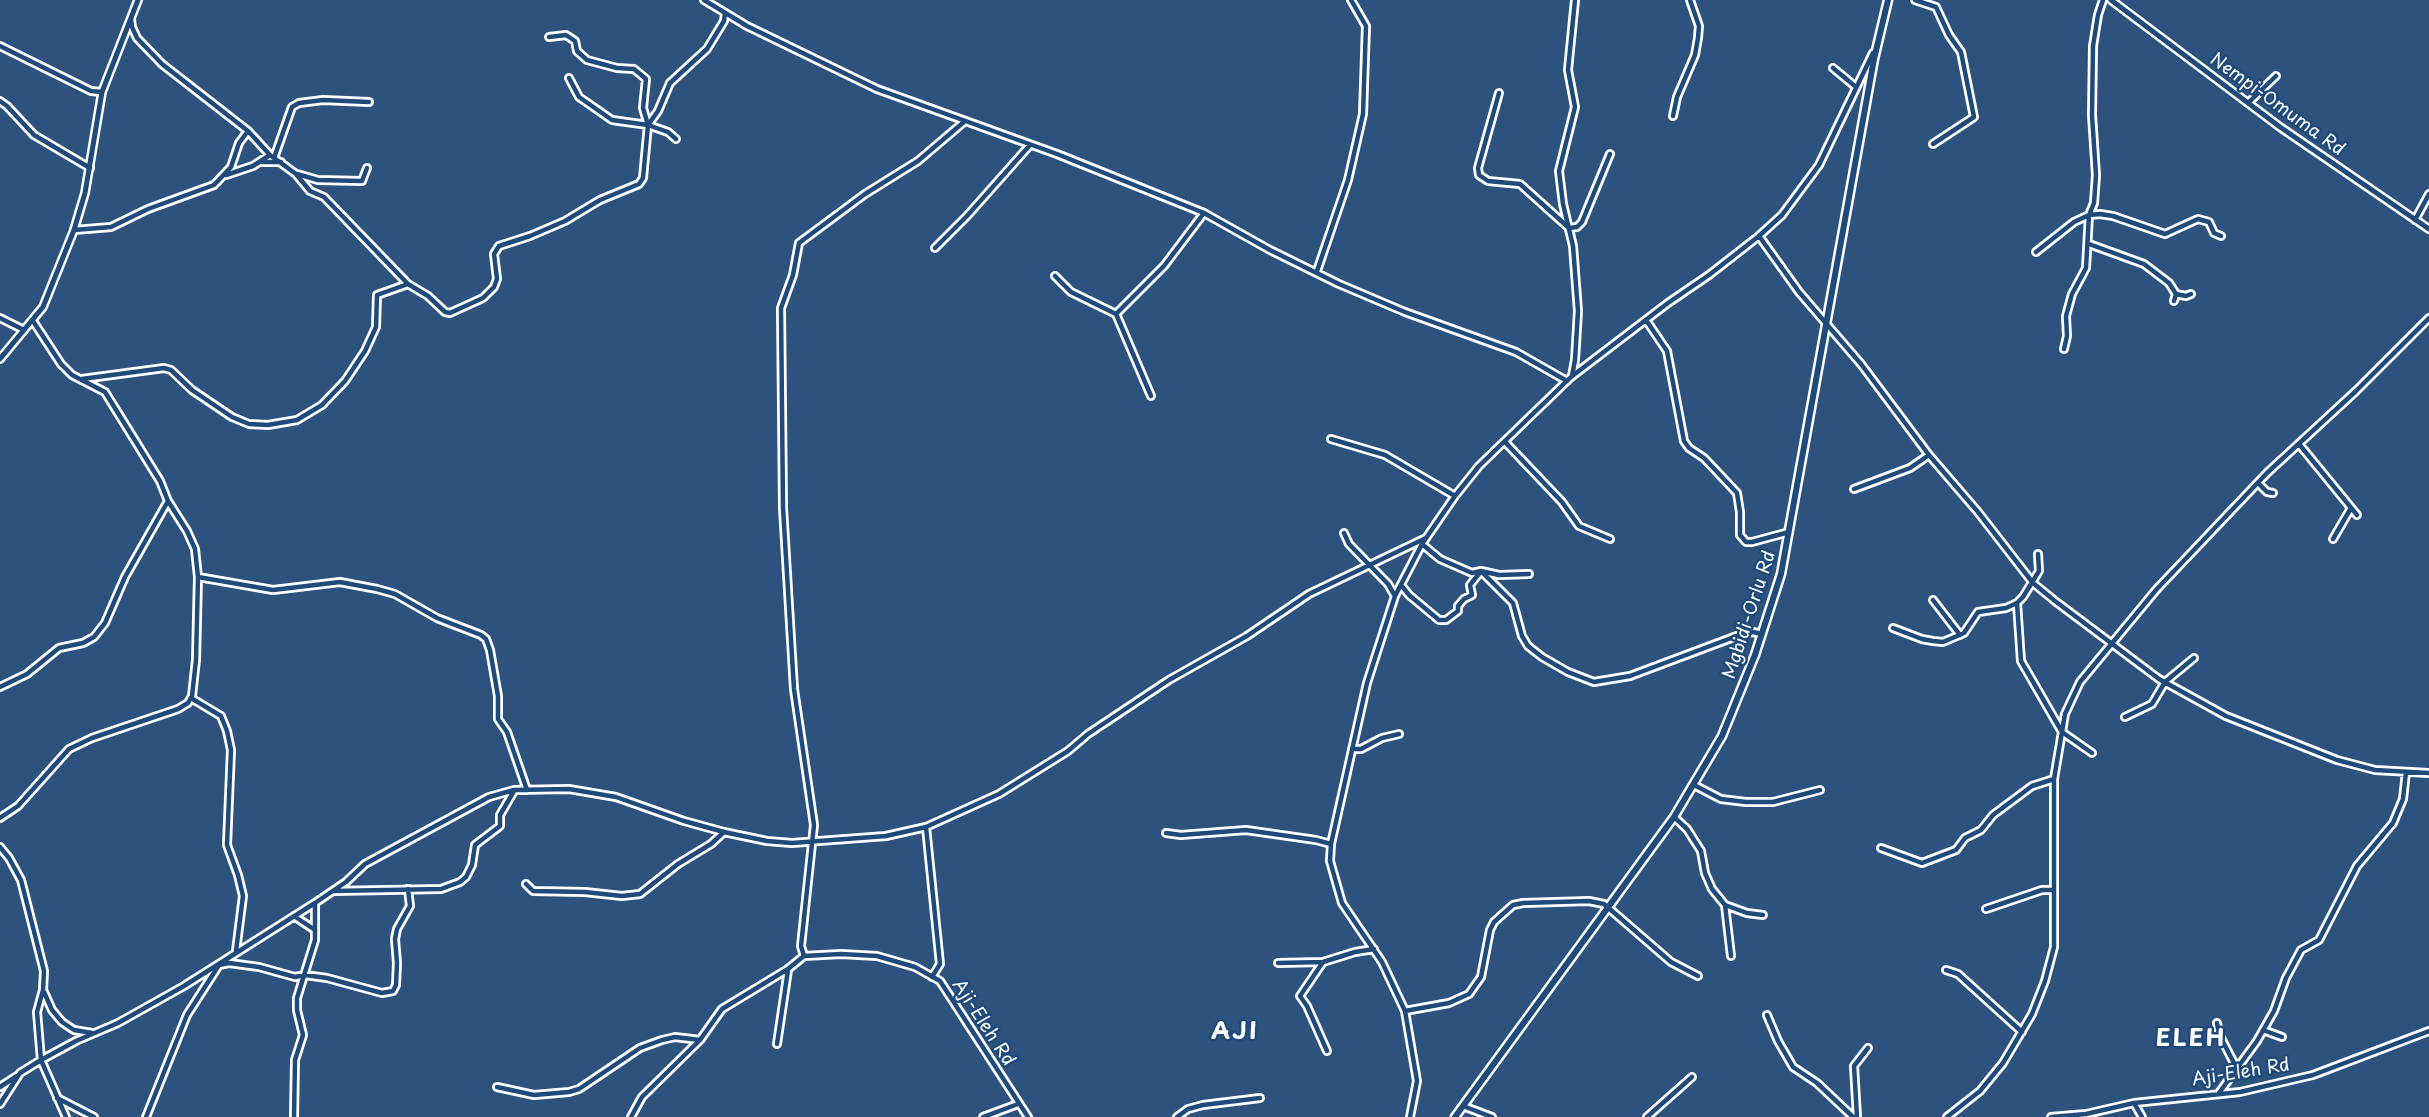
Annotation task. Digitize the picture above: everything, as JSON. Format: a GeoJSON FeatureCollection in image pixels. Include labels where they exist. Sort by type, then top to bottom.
{"type":"FeatureCollection","features":[{"type":"Feature","properties":{"kind":"main road","name":"Mgbidi-Orlu Rd"},"geometry":{"type":"LineString","coordinates":[[1455,1117],[1674,817],[1722,736],[1762,634],[1781,574],[1790,532],[1888,0]]}},
{"type":"Feature","properties":{"kind":"street"},"geometry":{"type":"LineString","coordinates":[[0,359],[43,307],[74,230],[85,193],[102,92],[138,0]]}},
{"type":"Feature","properties":{"kind":"street"},"geometry":{"type":"LineString","coordinates":[[705,0],[747,26],[877,89],[965,120],[1204,213],[1339,284],[1405,312],[1516,352],[1569,379]]}},
{"type":"Feature","properties":{"kind":"street"},"geometry":{"type":"LineString","coordinates":[[1317,271],[1348,180],[1363,114],[1366,26],[1352,0]]}},
{"type":"Feature","properties":{"kind":"street"},"geometry":{"type":"LineString","coordinates":[[1569,379],[1575,360],[1577,311],[1573,246],[1560,191],[1559,171],[1575,107],[1568,69],[1575,0]]}},
{"type":"Feature","properties":{"kind":"street"},"geometry":{"type":"LineString","coordinates":[[1673,116],[1698,38],[1699,26],[1689,0]]}},
{"type":"Feature","properties":{"kind":"street"},"geometry":{"type":"LineString","coordinates":[[1915,0],[1936,8],[1961,52],[1974,117],[1933,144]]}},
{"type":"Feature","properties":{"kind":"street"},"geometry":{"type":"LineString","coordinates":[[2064,349],[2067,337],[2066,316],[2072,294],[2086,268],[2089,215],[2094,203],[2096,175],[2092,115],[2093,46],[2103,0]]}},
{"type":"Feature","properties":{"kind":"street","name":"Nempi-Omuma Rd"},"geometry":{"type":"LineString","coordinates":[[2111,0],[2248,103],[2429,229]]}},
{"type":"Feature","properties":{"kind":"street"},"geometry":{"type":"LineString","coordinates":[[648,125],[658,111],[670,83],[707,49],[724,20],[725,13]]}},
{"type":"Feature","properties":{"kind":"street"},"geometry":{"type":"LineString","coordinates":[[131,15],[135,36]]}},
{"type":"Feature","properties":{"kind":"street"},"geometry":{"type":"LineString","coordinates":[[124,32],[135,36],[162,64],[248,131],[272,157],[296,174],[310,191],[324,197],[408,284],[448,313],[483,298],[496,285],[494,254],[499,246],[565,221],[600,200],[639,184],[643,178],[648,125],[643,108],[646,79],[634,69],[587,60],[577,51],[575,41],[566,35],[549,37]]}},
{"type":"Feature","properties":{"kind":"street"},"geometry":{"type":"LineString","coordinates":[[1410,1117],[1417,1081],[1405,1011],[1382,961],[1342,903],[1330,861],[1331,844],[1367,683],[1395,596],[1422,544],[1479,466],[1569,379],[1759,236],[1782,215],[1819,165],[1878,44]]}},
{"type":"Feature","properties":{"kind":"street"},"geometry":{"type":"LineString","coordinates":[[0,46],[91,91],[102,92]]}},
{"type":"Feature","properties":{"kind":"street"},"geometry":{"type":"LineString","coordinates":[[1833,68],[1856,87]]}},
{"type":"Feature","properties":{"kind":"street"},"geometry":{"type":"LineString","coordinates":[[2248,103],[2276,76]]}},
{"type":"Feature","properties":{"kind":"street"},"geometry":{"type":"LineString","coordinates":[[569,78],[579,97],[612,120],[648,125],[668,132],[676,139]]}},
{"type":"Feature","properties":{"kind":"street"},"geometry":{"type":"LineString","coordinates":[[1499,93],[1478,168],[1479,174],[1488,181],[1520,184],[1569,228],[1577,227],[1582,222],[1610,154]]}},
{"type":"Feature","properties":{"kind":"street"},"geometry":{"type":"LineString","coordinates":[[225,175],[272,157],[292,107],[299,103],[323,100],[369,102]]}},
{"type":"Feature","properties":{"kind":"street"},"geometry":{"type":"LineString","coordinates":[[0,101],[34,135],[90,168]]}},
{"type":"Feature","properties":{"kind":"street"},"geometry":{"type":"LineString","coordinates":[[633,1117],[642,1097],[699,1041],[722,1009],[788,969],[804,956],[801,946],[814,825],[794,689],[783,508],[781,308],[793,275],[799,243],[865,194],[918,161],[965,120]]}},
{"type":"Feature","properties":{"kind":"street"},"geometry":{"type":"LineString","coordinates":[[74,230],[111,227],[148,209],[214,185],[231,167],[239,143],[248,131]]}},
{"type":"Feature","properties":{"kind":"street"},"geometry":{"type":"LineString","coordinates":[[935,248],[1030,145]]}},
{"type":"Feature","properties":{"kind":"street"},"geometry":{"type":"LineString","coordinates":[[262,162],[281,162]]}},
{"type":"Feature","properties":{"kind":"street"},"geometry":{"type":"LineString","coordinates":[[296,174],[318,180],[362,181],[366,168]]}},
{"type":"Feature","properties":{"kind":"street"},"geometry":{"type":"LineString","coordinates":[[2415,220],[2429,194]]}},
{"type":"Feature","properties":{"kind":"street"},"geometry":{"type":"LineString","coordinates":[[1116,314],[1164,266],[1204,213]]}},
{"type":"Feature","properties":{"kind":"street"},"geometry":{"type":"LineString","coordinates":[[2036,252],[2074,222],[2089,215],[2113,216],[2165,234],[2198,219],[2209,222],[2214,233],[2221,236]]}},
{"type":"Feature","properties":{"kind":"street"},"geometry":{"type":"LineString","coordinates":[[1759,236],[1799,292],[1861,364],[1929,455],[2033,583],[2126,656],[2165,682],[2226,716],[2337,760],[2375,770],[2429,773]]}},
{"type":"Feature","properties":{"kind":"street"},"geometry":{"type":"LineString","coordinates":[[2089,244],[2144,264],[2169,283],[2176,294],[2191,294]]}},
{"type":"Feature","properties":{"kind":"street"},"geometry":{"type":"LineString","coordinates":[[1055,275],[1071,292],[1116,314],[1151,396]]}},
{"type":"Feature","properties":{"kind":"street"},"geometry":{"type":"LineString","coordinates":[[81,379],[164,368],[171,370],[192,390],[232,417],[248,424],[268,425],[297,420],[322,405],[345,381],[365,351],[376,327],[377,295],[408,284]]}},
{"type":"Feature","properties":{"kind":"street"},"geometry":{"type":"LineString","coordinates":[[2174,301],[2176,294]]}},
{"type":"Feature","properties":{"kind":"street"},"geometry":{"type":"LineString","coordinates":[[0,318],[25,331]]}},
{"type":"Feature","properties":{"kind":"street"},"geometry":{"type":"LineString","coordinates":[[1947,1117],[1980,1091],[2003,1063],[2032,1014],[2045,981],[2054,947],[2054,779],[2065,714],[2080,682],[2149,598],[2258,483],[2429,318]]}},
{"type":"Feature","properties":{"kind":"street"},"geometry":{"type":"LineString","coordinates":[[1646,320],[1667,351],[1684,441],[1737,493],[1740,535],[1746,542],[1752,542],[1790,532]]}},
{"type":"Feature","properties":{"kind":"street"},"geometry":{"type":"LineString","coordinates":[[0,818],[18,806],[69,749],[188,703],[196,660],[198,577],[195,549],[187,531],[168,501],[160,481],[105,392],[72,374],[61,364],[33,321]]}},
{"type":"Feature","properties":{"kind":"street"},"geometry":{"type":"LineString","coordinates":[[1331,439],[1385,455],[1455,496]]}},
{"type":"Feature","properties":{"kind":"street"},"geometry":{"type":"LineString","coordinates":[[1506,442],[1562,502],[1579,526],[1610,540]]}},
{"type":"Feature","properties":{"kind":"street"},"geometry":{"type":"LineString","coordinates":[[2299,444],[2357,515]]}},
{"type":"Feature","properties":{"kind":"street"},"geometry":{"type":"LineString","coordinates":[[1854,489],[1910,468],[1929,455]]}},
{"type":"Feature","properties":{"kind":"street"},"geometry":{"type":"LineString","coordinates":[[2258,483],[2267,492],[2273,493]]}},
{"type":"Feature","properties":{"kind":"street"},"geometry":{"type":"LineString","coordinates":[[0,687],[27,674],[59,648],[83,643],[94,637],[105,623],[125,577],[168,501]]}},
{"type":"Feature","properties":{"kind":"street"},"geometry":{"type":"LineString","coordinates":[[2333,539],[2351,508]]}},
{"type":"Feature","properties":{"kind":"street"},"geometry":{"type":"LineString","coordinates":[[1344,533],[1349,544],[1395,596]]}},
{"type":"Feature","properties":{"kind":"street"},"geometry":{"type":"LineString","coordinates":[[0,1087],[41,1060],[138,1012],[219,965],[346,882],[365,864],[489,797],[514,790],[569,789],[615,797],[684,821],[767,841],[811,843],[886,836],[926,827],[999,794],[1068,751],[1088,734],[1168,680],[1247,636],[1309,594],[1426,538]]}},
{"type":"Feature","properties":{"kind":"street"},"geometry":{"type":"LineString","coordinates":[[1422,544],[1440,559],[1472,573],[1529,573]]}},
{"type":"Feature","properties":{"kind":"street"},"geometry":{"type":"LineString","coordinates":[[1893,628],[1933,641],[1943,642],[1960,635],[1968,629],[1978,612],[2006,608],[2017,603],[2033,583],[2039,570],[2038,554]]}},
{"type":"Feature","properties":{"kind":"street"},"geometry":{"type":"LineString","coordinates":[[1480,571],[1513,603],[1522,636],[1528,646],[1568,672],[1594,682],[1630,676],[1742,634],[1762,634]]}},
{"type":"Feature","properties":{"kind":"street"},"geometry":{"type":"LineString","coordinates":[[1401,585],[1439,620],[1446,620],[1458,611],[1464,598],[1472,595],[1470,585],[1480,571]]}},
{"type":"Feature","properties":{"kind":"street"},"geometry":{"type":"LineString","coordinates":[[198,577],[273,590],[340,582],[377,589],[395,594],[438,618],[481,635],[486,639],[490,650],[498,696],[498,719],[507,732],[527,790]]}},
{"type":"Feature","properties":{"kind":"street"},"geometry":{"type":"LineString","coordinates":[[1933,600],[1960,635]]}},
{"type":"Feature","properties":{"kind":"street"},"geometry":{"type":"LineString","coordinates":[[2017,603],[2021,661],[2062,732],[2092,753]]}},
{"type":"Feature","properties":{"kind":"street"},"geometry":{"type":"LineString","coordinates":[[2125,717],[2152,704],[2165,682],[2194,658]]}},
{"type":"Feature","properties":{"kind":"street"},"geometry":{"type":"LineString","coordinates":[[191,698],[221,716],[231,750],[227,845],[243,896],[236,952]]}},
{"type":"Feature","properties":{"kind":"street"},"geometry":{"type":"LineString","coordinates":[[1352,749],[1361,749],[1382,738],[1399,734]]}},
{"type":"Feature","properties":{"kind":"street"},"geometry":{"type":"LineString","coordinates":[[2219,1093],[2263,1030],[2301,950],[2319,940],[2357,866],[2393,823],[2403,799],[2406,772]]}},
{"type":"Feature","properties":{"kind":"street"},"geometry":{"type":"LineString","coordinates":[[1881,848],[1922,863],[1956,850],[1965,838],[1981,830],[1993,815],[2032,786],[2054,779]]}},
{"type":"Feature","properties":{"kind":"street"},"geometry":{"type":"LineString","coordinates":[[1694,785],[1721,799],[1746,802],[1773,802],[1820,790]]}},
{"type":"Feature","properties":{"kind":"street"},"geometry":{"type":"LineString","coordinates":[[332,891],[408,890],[453,886],[466,877],[472,865],[475,845],[500,826],[500,815],[514,790]]}},
{"type":"Feature","properties":{"kind":"street"},"geometry":{"type":"LineString","coordinates":[[1674,817],[1687,829],[1702,850],[1705,873],[1712,889],[1725,905],[1747,913],[1763,915]]}},
{"type":"Feature","properties":{"kind":"street"},"geometry":{"type":"LineString","coordinates":[[926,827],[940,964],[932,977]]}},
{"type":"Feature","properties":{"kind":"street"},"geometry":{"type":"LineString","coordinates":[[1166,833],[1181,835],[1246,830],[1331,844]]}},
{"type":"Feature","properties":{"kind":"street"},"geometry":{"type":"LineString","coordinates":[[526,884],[533,891],[622,896],[640,894],[724,832]]}},
{"type":"Feature","properties":{"kind":"street"},"geometry":{"type":"LineString","coordinates":[[0,846],[21,880],[42,963],[43,990],[37,1012],[41,1060],[66,1117]]}},
{"type":"Feature","properties":{"kind":"street"},"geometry":{"type":"LineString","coordinates":[[146,1117],[187,1015],[219,965],[229,963],[259,967],[295,977],[304,975],[327,978],[382,993],[393,991],[396,985],[397,963],[395,939],[397,929],[410,906],[408,890]]}},
{"type":"Feature","properties":{"kind":"street"},"geometry":{"type":"LineString","coordinates":[[1986,909],[2042,890],[2053,890]]}},
{"type":"Feature","properties":{"kind":"street"},"geometry":{"type":"LineString","coordinates":[[1405,1011],[1449,1003],[1469,994],[1481,977],[1493,922],[1513,905],[1523,903],[1589,901],[1609,906],[1671,962],[1698,976]]}},
{"type":"Feature","properties":{"kind":"street"},"geometry":{"type":"LineString","coordinates":[[294,1117],[295,1060],[303,1035],[297,1010],[298,998],[310,960],[315,930],[315,903]]}},
{"type":"Feature","properties":{"kind":"street"},"geometry":{"type":"LineString","coordinates":[[1725,905],[1731,956]]}},
{"type":"Feature","properties":{"kind":"street"},"geometry":{"type":"LineString","coordinates":[[294,916],[315,930]]}},
{"type":"Feature","properties":{"kind":"street"},"geometry":{"type":"LineString","coordinates":[[1278,963],[1323,962],[1374,949]]}},
{"type":"Feature","properties":{"kind":"street","name":"Aji-Eleh Rd"},"geometry":{"type":"LineString","coordinates":[[804,956],[877,956],[915,967],[940,981],[1028,1117]]}},
{"type":"Feature","properties":{"kind":"street"},"geometry":{"type":"LineString","coordinates":[[1323,962],[1300,996],[1327,1051]]}},
{"type":"Feature","properties":{"kind":"street"},"geometry":{"type":"LineString","coordinates":[[777,1044],[788,969]]}},
{"type":"Feature","properties":{"kind":"street"},"geometry":{"type":"LineString","coordinates":[[1946,970],[1967,981],[2022,1031]]}},
{"type":"Feature","properties":{"kind":"street"},"geometry":{"type":"LineString","coordinates":[[43,990],[52,1010],[62,1022],[74,1030],[92,1033]]}},
{"type":"Feature","properties":{"kind":"street"},"geometry":{"type":"LineString","coordinates":[[1767,1015],[1793,1067],[1817,1083],[1855,1117]]}},
{"type":"Feature","properties":{"kind":"street"},"geometry":{"type":"LineString","coordinates":[[2217,1023],[2219,1034],[2236,1067]]}},
{"type":"Feature","properties":{"kind":"street"},"geometry":{"type":"LineString","coordinates":[[2263,1030],[2282,1037]]}},
{"type":"Feature","properties":{"kind":"street","name":"Aji-Eleh Rd"},"geometry":{"type":"LineString","coordinates":[[2051,1117],[2086,1114],[2134,1103],[2240,1092],[2313,1075],[2429,1031]]}},
{"type":"Feature","properties":{"kind":"street"},"geometry":{"type":"LineString","coordinates":[[497,1087],[534,1095],[569,1092],[579,1089],[640,1048],[675,1037],[699,1041]]}},
{"type":"Feature","properties":{"kind":"street"},"geometry":{"type":"LineString","coordinates":[[1855,1117],[1854,1066],[1868,1048]]}},
{"type":"Feature","properties":{"kind":"street"},"geometry":{"type":"LineString","coordinates":[[0,1104],[20,1073]]}},
{"type":"Feature","properties":{"kind":"street"},"geometry":{"type":"LineString","coordinates":[[1647,1117],[1692,1077]]}},
{"type":"Feature","properties":{"kind":"street"},"geometry":{"type":"LineString","coordinates":[[57,1098],[94,1117]]}},
{"type":"Feature","properties":{"kind":"street"},"geometry":{"type":"LineString","coordinates":[[1177,1117],[1203,1105],[1260,1098]]}},
{"type":"Feature","properties":{"kind":"street"},"geometry":{"type":"LineString","coordinates":[[983,1117],[1019,1103]]}},
{"type":"Feature","properties":{"kind":"street"},"geometry":{"type":"LineString","coordinates":[[2134,1103],[2142,1117]]}},
{"type":"Feature","properties":{"kind":"street"},"geometry":{"type":"LineString","coordinates":[[1464,1106],[1492,1117]]}},
{"type":"Feature","properties":{"kind":"district","name":"AJI"},"geometry":{"type":"Point","coordinates":[1235,1032]}},
{"type":"Feature","properties":{"kind":"district","name":"ELEH"},"geometry":{"type":"Point","coordinates":[2191,1039]}}]}
